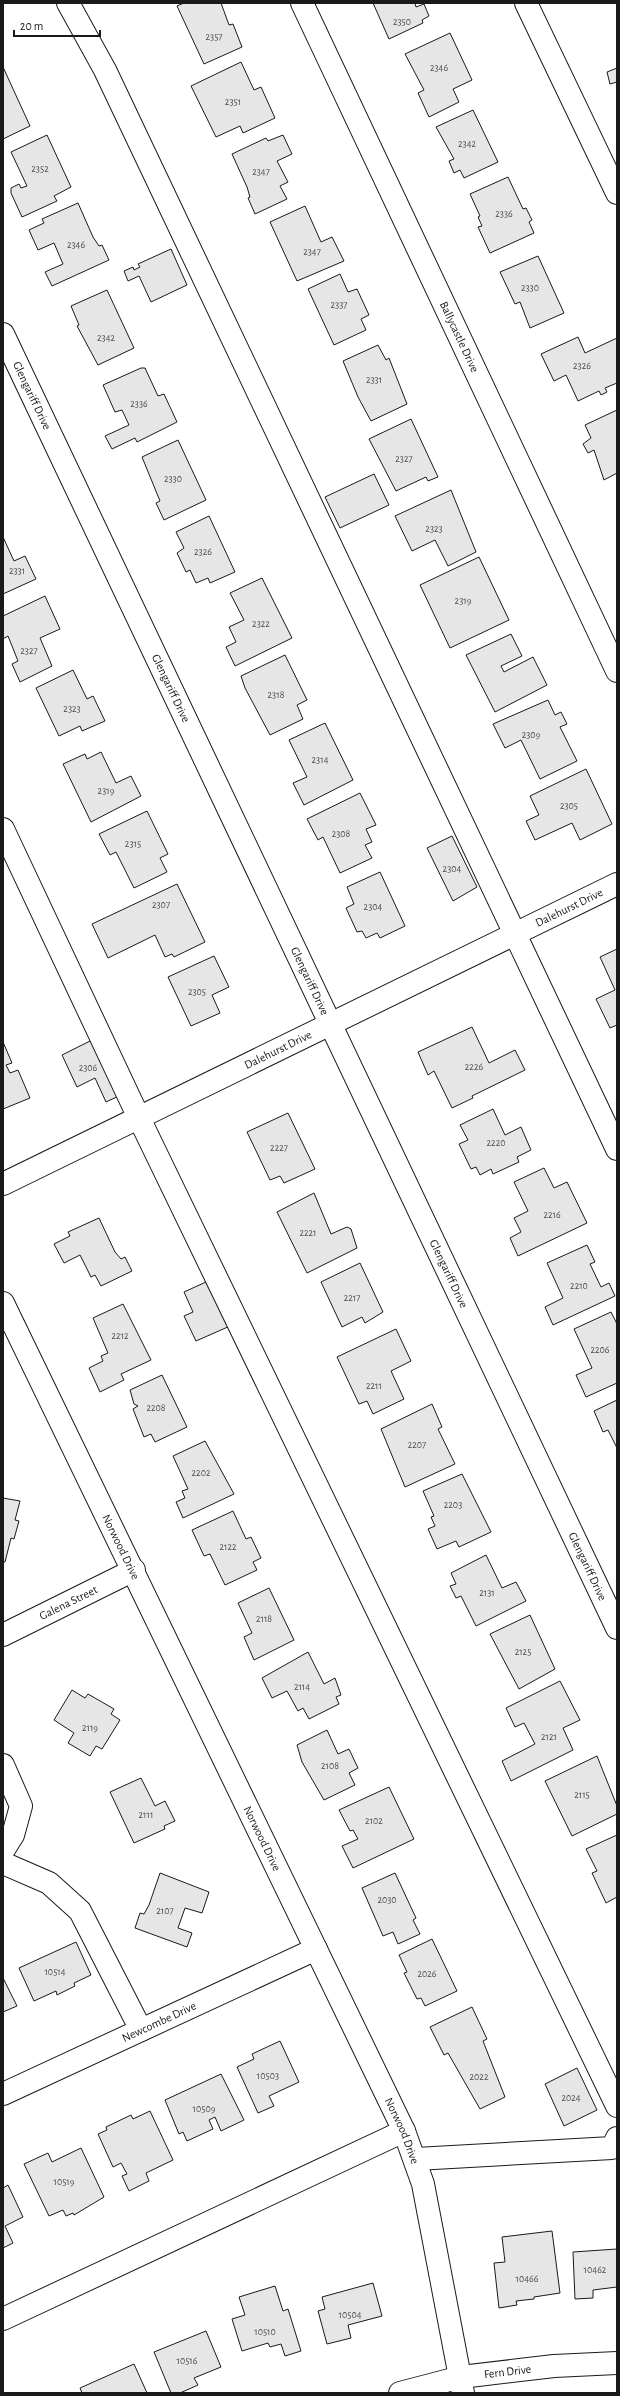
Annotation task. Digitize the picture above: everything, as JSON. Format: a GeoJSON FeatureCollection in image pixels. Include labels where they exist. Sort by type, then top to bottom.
{"type":"FeatureCollection","features":[{"type":"Feature","properties":{"kind":"street"},"geometry":{"type":"LineString","coordinates":[[68,3],[105,70],[617,1149]]}},
{"type":"Feature","properties":{"kind":"street","name":"Ballycastle Drive"},"geometry":{"type":"LineString","coordinates":[[302,3],[617,671]]}},
{"type":"Feature","properties":{"kind":"street"},"geometry":{"type":"LineString","coordinates":[[526,3],[617,193]]}},
{"type":"Feature","properties":{"kind":"street","name":"Glengariff Drive"},"geometry":{"type":"LineString","coordinates":[[3,334],[617,1628]]}},
{"type":"Feature","properties":{"kind":"street"},"geometry":{"type":"LineString","coordinates":[[3,829],[139,1118],[617,2106]]}},
{"type":"Feature","properties":{"kind":"street","name":"Dalehurst Drive"},"geometry":{"type":"LineString","coordinates":[[3,1184],[617,884]]}},
{"type":"Feature","properties":{"kind":"street","name":"Norwood Drive"},"geometry":{"type":"LineString","coordinates":[[3,1303],[134,1570],[404,2131],[416,2159],[423,2184],[462,2385]]}},
{"type":"Feature","properties":{"kind":"street","name":"Galena Street"},"geometry":{"type":"LineString","coordinates":[[3,1635],[134,1570]]}},
{"type":"Feature","properties":{"kind":"street"},"geometry":{"type":"LineString","coordinates":[[3,1765],[21,1806],[13,1835],[3,1851]]}},
{"type":"Feature","properties":{"kind":"street"},"geometry":{"type":"LineString","coordinates":[[3,1863],[49,1883],[80,1911],[141,2030]]}},
{"type":"Feature","properties":{"kind":"street","name":"Newcombe Drive"},"geometry":{"type":"LineString","coordinates":[[3,2094],[316,1949]]}},
{"type":"Feature","properties":{"kind":"street"},"geometry":{"type":"LineString","coordinates":[[3,2319],[404,2131]]}},
{"type":"Feature","properties":{"kind":"street"},"geometry":{"type":"LineString","coordinates":[[416,2159],[612,2148],[617,2138]]}},
{"type":"Feature","properties":{"kind":"street","name":"Fern Drive"},"geometry":{"type":"LineString","coordinates":[[400,2393],[462,2385],[554,2366],[617,2363]]}},
{"type":"Feature","properties":{"kind":"building"},"geometry":{"type":"Polygon","coordinates":[[[184,3],[221,3],[229,25],[233,24],[242,47],[204,64],[177,6],[184,3]]]}},
{"type":"Feature","properties":{"kind":"building"},"geometry":{"type":"Polygon","coordinates":[[[373,3],[415,3],[416,7],[424,4],[429,16],[422,20],[423,23],[389,39],[373,3]]]}},
{"type":"Feature","properties":{"kind":"building"},"geometry":{"type":"Polygon","coordinates":[[[450,33],[472,80],[453,89],[459,102],[429,117],[418,93],[424,90],[405,54],[450,33]]]}},
{"type":"Feature","properties":{"kind":"building"},"geometry":{"type":"Polygon","coordinates":[[[241,62],[254,90],[261,87],[275,118],[243,133],[240,126],[216,137],[191,86],[241,62]]]}},
{"type":"Feature","properties":{"kind":"building"},"geometry":{"type":"Polygon","coordinates":[[[3,67],[30,126],[3,139],[3,67]]]}},
{"type":"Feature","properties":{"kind":"building"},"geometry":{"type":"Polygon","coordinates":[[[617,68],[617,82],[610,84],[607,72],[617,68]]]}},
{"type":"Feature","properties":{"kind":"building"},"geometry":{"type":"Polygon","coordinates":[[[473,110],[498,162],[464,178],[460,170],[454,173],[449,161],[454,159],[436,127],[473,110]]]}},
{"type":"Feature","properties":{"kind":"building"},"geometry":{"type":"Polygon","coordinates":[[[47,135],[71,187],[54,196],[57,201],[22,217],[11,193],[11,188],[19,184],[21,188],[27,186],[11,152],[47,135]]]}},
{"type":"Feature","properties":{"kind":"building"},"geometry":{"type":"Polygon","coordinates":[[[283,135],[292,154],[277,161],[288,182],[280,186],[287,199],[255,214],[248,198],[250,197],[247,187],[232,154],[266,138],[268,141],[283,135]]]}},
{"type":"Feature","properties":{"kind":"building"},"geometry":{"type":"Polygon","coordinates":[[[508,177],[523,209],[526,208],[532,220],[529,222],[534,233],[490,253],[478,227],[482,226],[478,217],[480,216],[470,194],[508,177]]]}},
{"type":"Feature","properties":{"kind":"building"},"geometry":{"type":"Polygon","coordinates":[[[78,203],[93,237],[99,246],[102,245],[109,260],[52,286],[45,272],[63,264],[54,243],[38,250],[29,230],[44,223],[42,219],[78,203]]]}},
{"type":"Feature","properties":{"kind":"building"},"geometry":{"type":"Polygon","coordinates":[[[305,206],[321,242],[332,237],[344,261],[297,281],[270,222],[305,206]]]}},
{"type":"Feature","properties":{"kind":"building"},"geometry":{"type":"Polygon","coordinates":[[[171,249],[187,285],[151,302],[139,276],[128,281],[124,271],[133,267],[134,270],[140,267],[138,264],[171,249]]]}},
{"type":"Feature","properties":{"kind":"building"},"geometry":{"type":"Polygon","coordinates":[[[538,256],[564,313],[530,328],[520,302],[515,304],[500,272],[538,256]]]}},
{"type":"Feature","properties":{"kind":"building"},"geometry":{"type":"Polygon","coordinates":[[[340,274],[348,292],[357,289],[369,315],[361,319],[366,330],[334,345],[308,289],[340,274]]]}},
{"type":"Feature","properties":{"kind":"building"},"geometry":{"type":"Polygon","coordinates":[[[107,290],[134,348],[98,365],[77,326],[79,325],[71,306],[107,290]]]}},
{"type":"Feature","properties":{"kind":"building"},"geometry":{"type":"Polygon","coordinates":[[[578,337],[585,353],[617,338],[617,383],[605,388],[607,392],[601,395],[599,391],[578,401],[566,375],[554,381],[541,354],[578,337]]]}},
{"type":"Feature","properties":{"kind":"building"},"geometry":{"type":"Polygon","coordinates":[[[378,345],[386,360],[389,358],[407,404],[371,421],[358,397],[343,361],[378,345]]]}},
{"type":"Feature","properties":{"kind":"building"},"geometry":{"type":"Polygon","coordinates":[[[141,368],[145,368],[158,396],[164,394],[177,422],[137,442],[135,438],[112,449],[105,436],[129,425],[122,410],[115,412],[103,385],[141,368]]]}},
{"type":"Feature","properties":{"kind":"building"},"geometry":{"type":"Polygon","coordinates":[[[617,410],[617,473],[604,480],[594,450],[588,453],[583,444],[591,438],[585,425],[617,410]]]}},
{"type":"Feature","properties":{"kind":"building"},"geometry":{"type":"Polygon","coordinates":[[[411,419],[438,477],[428,481],[426,477],[396,491],[369,439],[411,419]]]}},
{"type":"Feature","properties":{"kind":"building"},"geometry":{"type":"Polygon","coordinates":[[[178,440],[206,500],[164,520],[156,503],[160,501],[142,457],[178,440]]]}},
{"type":"Feature","properties":{"kind":"building"},"geometry":{"type":"Polygon","coordinates":[[[374,474],[389,505],[340,528],[325,497],[374,474]]]}},
{"type":"Feature","properties":{"kind":"building"},"geometry":{"type":"Polygon","coordinates":[[[451,490],[476,552],[448,566],[435,540],[412,551],[395,516],[451,490]]]}},
{"type":"Feature","properties":{"kind":"building"},"geometry":{"type":"Polygon","coordinates":[[[209,516],[235,572],[210,583],[208,578],[196,583],[190,570],[186,572],[177,553],[184,548],[176,532],[209,516]]]}},
{"type":"Feature","properties":{"kind":"building"},"geometry":{"type":"Polygon","coordinates":[[[3,537],[14,561],[25,556],[36,579],[3,594],[3,537]]]}},
{"type":"Feature","properties":{"kind":"building"},"geometry":{"type":"Polygon","coordinates":[[[479,557],[509,620],[450,648],[420,585],[479,557]]]}},
{"type":"Feature","properties":{"kind":"building"},"geometry":{"type":"Polygon","coordinates":[[[262,578],[292,638],[235,666],[226,647],[236,642],[229,627],[244,620],[230,593],[262,578]]]}},
{"type":"Feature","properties":{"kind":"building"},"geometry":{"type":"Polygon","coordinates":[[[45,596],[60,629],[40,638],[52,666],[20,682],[12,664],[18,661],[8,636],[3,639],[3,616],[45,596]]]}},
{"type":"Feature","properties":{"kind":"building"},"geometry":{"type":"Polygon","coordinates":[[[511,634],[522,656],[501,666],[504,672],[533,657],[547,685],[495,712],[466,655],[511,634]]]}},
{"type":"Feature","properties":{"kind":"building"},"geometry":{"type":"Polygon","coordinates":[[[285,655],[307,700],[297,705],[303,719],[270,735],[245,688],[241,676],[285,655]]]}},
{"type":"Feature","properties":{"kind":"building"},"geometry":{"type":"Polygon","coordinates":[[[73,670],[87,699],[93,696],[105,721],[82,731],[80,726],[59,736],[36,688],[73,670]]]}},
{"type":"Feature","properties":{"kind":"building"},"geometry":{"type":"Polygon","coordinates":[[[548,700],[555,715],[561,712],[567,724],[560,727],[577,761],[540,779],[521,740],[505,748],[493,724],[548,700]]]}},
{"type":"Feature","properties":{"kind":"building"},"geometry":{"type":"Polygon","coordinates":[[[325,723],[353,780],[304,805],[293,783],[307,777],[289,740],[325,723]]]}},
{"type":"Feature","properties":{"kind":"building"},"geometry":{"type":"Polygon","coordinates":[[[101,752],[116,783],[131,776],[141,796],[91,822],[63,764],[85,754],[87,759],[101,752]]]}},
{"type":"Feature","properties":{"kind":"building"},"geometry":{"type":"Polygon","coordinates":[[[586,769],[612,824],[580,840],[572,823],[535,840],[526,821],[539,815],[530,796],[586,769]]]}},
{"type":"Feature","properties":{"kind":"building"},"geometry":{"type":"Polygon","coordinates":[[[360,793],[376,825],[366,829],[372,842],[365,845],[372,858],[340,873],[323,837],[318,840],[307,819],[360,793]]]}},
{"type":"Feature","properties":{"kind":"building"},"geometry":{"type":"Polygon","coordinates":[[[147,811],[168,854],[160,858],[167,872],[134,888],[116,852],[110,855],[99,834],[147,811]]]}},
{"type":"Feature","properties":{"kind":"building"},"geometry":{"type":"Polygon","coordinates":[[[452,836],[477,887],[453,901],[427,848],[452,836]]]}},
{"type":"Feature","properties":{"kind":"building"},"geometry":{"type":"Polygon","coordinates":[[[380,872],[405,926],[380,938],[377,933],[366,938],[362,931],[357,932],[346,908],[354,904],[347,887],[380,872]]]}},
{"type":"Feature","properties":{"kind":"building"},"geometry":{"type":"Polygon","coordinates":[[[177,884],[205,942],[174,957],[172,954],[165,957],[155,935],[108,958],[92,924],[177,884]]]}},
{"type":"Feature","properties":{"kind":"building"},"geometry":{"type":"Polygon","coordinates":[[[617,949],[617,1025],[610,1028],[596,999],[615,990],[600,957],[617,949]]]}},
{"type":"Feature","properties":{"kind":"building"},"geometry":{"type":"Polygon","coordinates":[[[214,956],[229,987],[212,995],[220,1013],[191,1026],[168,977],[214,956]]]}},
{"type":"Feature","properties":{"kind":"building"},"geometry":{"type":"Polygon","coordinates":[[[472,1027],[489,1063],[515,1050],[525,1070],[472,1096],[473,1098],[452,1108],[434,1071],[428,1075],[418,1052],[472,1027]]]}},
{"type":"Feature","properties":{"kind":"building"},"geometry":{"type":"Polygon","coordinates":[[[94,1039],[121,1095],[106,1102],[95,1078],[77,1087],[62,1055],[94,1039]]]}},
{"type":"Feature","properties":{"kind":"building"},"geometry":{"type":"Polygon","coordinates":[[[3,1042],[12,1063],[6,1065],[10,1073],[18,1070],[30,1098],[3,1109],[3,1042]]]}},
{"type":"Feature","properties":{"kind":"building"},"geometry":{"type":"Polygon","coordinates":[[[493,1109],[505,1135],[521,1127],[531,1150],[517,1157],[519,1162],[493,1174],[491,1169],[480,1175],[476,1167],[471,1169],[459,1144],[468,1140],[460,1125],[493,1109]]]}},
{"type":"Feature","properties":{"kind":"building"},"geometry":{"type":"Polygon","coordinates":[[[288,1113],[315,1169],[284,1183],[280,1176],[270,1180],[247,1132],[288,1113]]]}},
{"type":"Feature","properties":{"kind":"building"},"geometry":{"type":"Polygon","coordinates":[[[544,1168],[554,1188],[567,1182],[587,1223],[518,1256],[510,1238],[521,1232],[514,1218],[528,1211],[514,1182],[544,1168]]]}},
{"type":"Feature","properties":{"kind":"building"},"geometry":{"type":"Polygon","coordinates":[[[314,1193],[331,1234],[347,1227],[351,1229],[357,1248],[307,1273],[277,1212],[314,1193]]]}},
{"type":"Feature","properties":{"kind":"building"},"geometry":{"type":"Polygon","coordinates":[[[99,1218],[115,1252],[121,1259],[125,1257],[132,1271],[101,1286],[95,1275],[91,1277],[80,1255],[64,1263],[54,1244],[70,1236],[68,1232],[99,1218]]]}},
{"type":"Feature","properties":{"kind":"building"},"geometry":{"type":"Polygon","coordinates":[[[587,1245],[595,1262],[590,1264],[601,1287],[609,1283],[615,1296],[553,1325],[545,1307],[563,1298],[547,1263],[587,1245]]]}},
{"type":"Feature","properties":{"kind":"building"},"geometry":{"type":"Polygon","coordinates":[[[360,1263],[383,1312],[365,1323],[362,1317],[342,1327],[321,1282],[360,1263]]]}},
{"type":"Feature","properties":{"kind":"building"},"geometry":{"type":"Polygon","coordinates":[[[206,1282],[230,1326],[196,1341],[184,1316],[193,1312],[184,1292],[206,1282]]]}},
{"type":"Feature","properties":{"kind":"building"},"geometry":{"type":"Polygon","coordinates":[[[123,1304],[151,1360],[121,1374],[124,1380],[100,1392],[89,1368],[103,1361],[101,1356],[108,1353],[93,1318],[123,1304]]]}},
{"type":"Feature","properties":{"kind":"building"},"geometry":{"type":"Polygon","coordinates":[[[611,1312],[617,1324],[617,1383],[586,1397],[576,1375],[592,1368],[574,1329],[611,1312]]]}},
{"type":"Feature","properties":{"kind":"building"},"geometry":{"type":"Polygon","coordinates":[[[396,1329],[411,1361],[391,1371],[404,1399],[373,1414],[367,1401],[359,1404],[337,1357],[396,1329]]]}},
{"type":"Feature","properties":{"kind":"building"},"geometry":{"type":"Polygon","coordinates":[[[162,1375],[187,1427],[155,1442],[151,1434],[144,1437],[133,1409],[138,1406],[134,1404],[130,1390],[162,1375]]]}},
{"type":"Feature","properties":{"kind":"building"},"geometry":{"type":"Polygon","coordinates":[[[617,1400],[617,1448],[608,1430],[603,1432],[594,1411],[617,1400]]]}},
{"type":"Feature","properties":{"kind":"building"},"geometry":{"type":"Polygon","coordinates":[[[432,1404],[442,1427],[438,1429],[455,1464],[405,1487],[381,1429],[432,1404]]]}},
{"type":"Feature","properties":{"kind":"building"},"geometry":{"type":"Polygon","coordinates":[[[205,1441],[234,1494],[183,1518],[176,1502],[185,1498],[182,1491],[188,1489],[173,1456],[205,1441]]]}},
{"type":"Feature","properties":{"kind":"building"},"geometry":{"type":"Polygon","coordinates":[[[462,1474],[491,1532],[459,1547],[456,1541],[437,1549],[428,1529],[435,1526],[431,1517],[434,1516],[423,1491],[462,1474]]]}},
{"type":"Feature","properties":{"kind":"building"},"geometry":{"type":"Polygon","coordinates":[[[3,1498],[20,1501],[15,1520],[19,1521],[14,1539],[11,1538],[5,1562],[3,1562],[3,1498]]]}},
{"type":"Feature","properties":{"kind":"building"},"geometry":{"type":"Polygon","coordinates":[[[233,1511],[246,1539],[251,1537],[261,1558],[253,1562],[257,1570],[225,1585],[210,1554],[204,1556],[192,1530],[233,1511]]]}},
{"type":"Feature","properties":{"kind":"building"},"geometry":{"type":"Polygon","coordinates":[[[486,1555],[502,1588],[516,1582],[526,1601],[476,1626],[461,1596],[456,1598],[450,1586],[456,1584],[451,1573],[486,1555]]]}},
{"type":"Feature","properties":{"kind":"building"},"geometry":{"type":"Polygon","coordinates":[[[269,1588],[294,1640],[254,1660],[244,1637],[252,1633],[238,1603],[269,1588]]]}},
{"type":"Feature","properties":{"kind":"building"},"geometry":{"type":"Polygon","coordinates":[[[530,1615],[555,1669],[519,1689],[490,1634],[530,1615]]]}},
{"type":"Feature","properties":{"kind":"building"},"geometry":{"type":"Polygon","coordinates":[[[308,1652],[324,1684],[335,1678],[341,1695],[336,1697],[339,1704],[309,1719],[303,1708],[298,1711],[287,1691],[272,1698],[262,1678],[308,1652]]]}},
{"type":"Feature","properties":{"kind":"building"},"geometry":{"type":"Polygon","coordinates":[[[560,1681],[580,1720],[563,1728],[573,1750],[511,1781],[502,1761],[535,1744],[524,1723],[515,1727],[506,1708],[560,1681]]]}},
{"type":"Feature","properties":{"kind":"building"},"geometry":{"type":"Polygon","coordinates":[[[72,1690],[85,1698],[88,1694],[114,1709],[111,1714],[120,1720],[102,1749],[96,1746],[90,1756],[68,1743],[74,1733],[54,1720],[72,1690]]]}},
{"type":"Feature","properties":{"kind":"building"},"geometry":{"type":"Polygon","coordinates":[[[327,1730],[338,1754],[349,1749],[358,1768],[349,1773],[355,1785],[324,1800],[302,1762],[297,1745],[327,1730]]]}},
{"type":"Feature","properties":{"kind":"building"},"geometry":{"type":"Polygon","coordinates":[[[597,1756],[617,1806],[617,1814],[572,1836],[545,1781],[597,1756]]]}},
{"type":"Feature","properties":{"kind":"building"},"geometry":{"type":"Polygon","coordinates":[[[141,1778],[155,1806],[165,1801],[175,1821],[164,1826],[165,1829],[134,1843],[110,1792],[141,1778]]]}},
{"type":"Feature","properties":{"kind":"building"},"geometry":{"type":"Polygon","coordinates":[[[389,1787],[414,1839],[353,1868],[342,1846],[358,1839],[353,1830],[350,1831],[339,1810],[389,1787]]]}},
{"type":"Feature","properties":{"kind":"building"},"geometry":{"type":"Polygon","coordinates":[[[617,1835],[617,1897],[606,1903],[592,1873],[597,1871],[586,1849],[617,1835]]]}},
{"type":"Feature","properties":{"kind":"building"},"geometry":{"type":"Polygon","coordinates":[[[160,1873],[209,1892],[202,1913],[185,1908],[178,1928],[192,1933],[187,1947],[135,1928],[140,1913],[144,1914],[149,1905],[160,1873]]]}},
{"type":"Feature","properties":{"kind":"building"},"geometry":{"type":"Polygon","coordinates":[[[395,1873],[416,1918],[413,1920],[420,1934],[398,1944],[393,1932],[383,1936],[362,1888],[395,1873]]]}},
{"type":"Feature","properties":{"kind":"building"},"geometry":{"type":"Polygon","coordinates":[[[432,1939],[457,1991],[425,2006],[421,1998],[417,1999],[404,1973],[407,1972],[399,1955],[432,1939]]]}},
{"type":"Feature","properties":{"kind":"building"},"geometry":{"type":"Polygon","coordinates":[[[76,1942],[91,1975],[74,1983],[75,1986],[57,1995],[56,1991],[34,2001],[19,1968],[76,1942]]]}},
{"type":"Feature","properties":{"kind":"building"},"geometry":{"type":"Polygon","coordinates":[[[3,1978],[17,2006],[3,2012],[3,1978]]]}},
{"type":"Feature","properties":{"kind":"building"},"geometry":{"type":"Polygon","coordinates":[[[472,2007],[487,2039],[483,2041],[505,2097],[480,2109],[448,2053],[444,2055],[430,2027],[472,2007]]]}},
{"type":"Feature","properties":{"kind":"building"},"geometry":{"type":"Polygon","coordinates":[[[280,2041],[299,2082],[269,2096],[274,2106],[258,2113],[237,2067],[254,2059],[252,2054],[280,2041]]]}},
{"type":"Feature","properties":{"kind":"building"},"geometry":{"type":"Polygon","coordinates":[[[577,2068],[597,2110],[564,2126],[545,2084],[577,2068]]]}},
{"type":"Feature","properties":{"kind":"building"},"geometry":{"type":"Polygon","coordinates":[[[221,2074],[244,2120],[221,2131],[215,2117],[209,2120],[213,2129],[187,2141],[183,2132],[179,2134],[165,2100],[221,2074]]]}},
{"type":"Feature","properties":{"kind":"building"},"geometry":{"type":"Polygon","coordinates":[[[150,2111],[173,2160],[146,2173],[149,2181],[129,2191],[122,2176],[127,2174],[121,2163],[113,2167],[98,2134],[107,2130],[106,2127],[131,2115],[133,2119],[150,2111]]]}},
{"type":"Feature","properties":{"kind":"building"},"geometry":{"type":"Polygon","coordinates":[[[81,2148],[104,2197],[74,2215],[73,2213],[66,2216],[63,2210],[49,2216],[24,2164],[48,2153],[52,2162],[81,2148]]]}},
{"type":"Feature","properties":{"kind":"building"},"geometry":{"type":"Polygon","coordinates":[[[8,2185],[23,2217],[5,2226],[13,2243],[3,2248],[3,2188],[8,2185]]]}},
{"type":"Feature","properties":{"kind":"building"},"geometry":{"type":"Polygon","coordinates":[[[552,2231],[560,2293],[534,2297],[534,2299],[516,2301],[517,2305],[499,2308],[494,2263],[505,2262],[502,2237],[552,2231]]]}},
{"type":"Feature","properties":{"kind":"building"},"geometry":{"type":"Polygon","coordinates":[[[617,2249],[617,2287],[593,2290],[593,2298],[575,2299],[573,2252],[617,2249]]]}},
{"type":"Feature","properties":{"kind":"building"},"geometry":{"type":"Polygon","coordinates":[[[373,2283],[382,2316],[348,2325],[351,2338],[327,2344],[318,2311],[325,2309],[322,2297],[373,2283]]]}},
{"type":"Feature","properties":{"kind":"building"},"geometry":{"type":"Polygon","coordinates":[[[275,2286],[283,2311],[288,2309],[301,2351],[285,2356],[281,2344],[270,2347],[268,2343],[242,2351],[232,2319],[245,2315],[239,2297],[275,2286]]]}},
{"type":"Feature","properties":{"kind":"building"},"geometry":{"type":"Polygon","coordinates":[[[206,2331],[221,2367],[194,2378],[198,2385],[180,2393],[171,2393],[154,2352],[206,2331]]]}},
{"type":"Feature","properties":{"kind":"building"},"geometry":{"type":"Polygon","coordinates":[[[134,2364],[147,2393],[82,2393],[80,2388],[134,2364]]]}}]}
